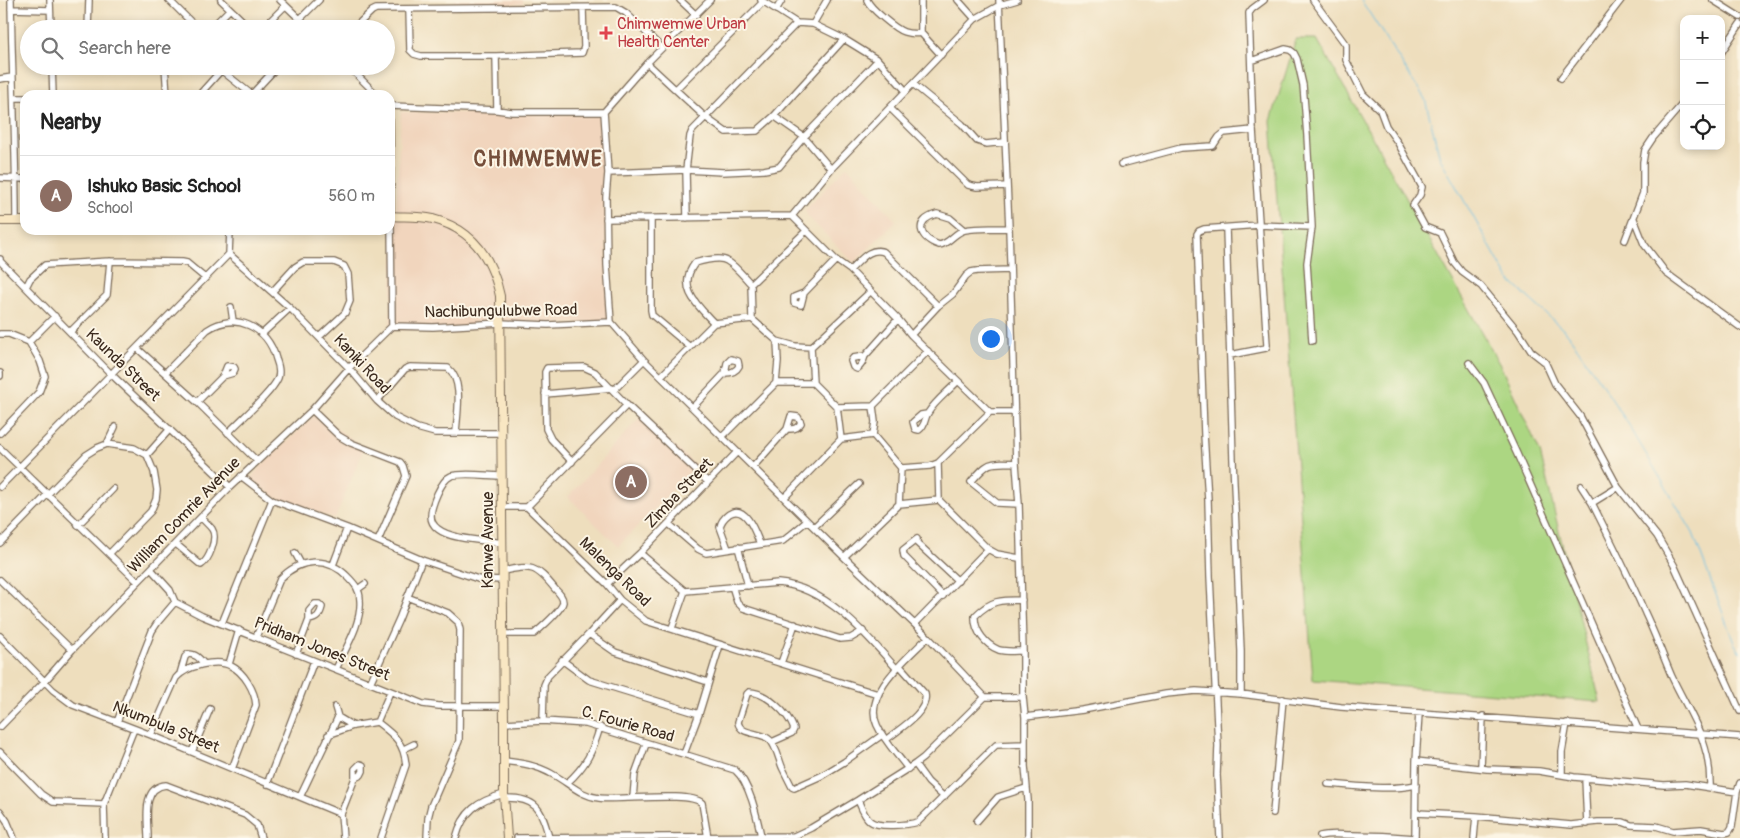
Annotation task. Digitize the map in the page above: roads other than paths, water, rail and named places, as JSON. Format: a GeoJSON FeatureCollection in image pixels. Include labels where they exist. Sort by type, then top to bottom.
{"type":"FeatureCollection","features":[{"type":"Feature","properties":{"kind":"main road","name":"Kanwe Avenue"},"geometry":{"type":"LineString","coordinates":[[395,216],[431,219],[458,228],[478,246],[488,262],[498,286],[501,324],[504,796],[507,838]]}},
{"type":"Feature","properties":{"kind":"main road"},"geometry":{"type":"LineString","coordinates":[[0,221],[20,222]]}},
{"type":"Feature","properties":{"kind":"street"},"geometry":{"type":"LineString","coordinates":[[11,0],[16,222]]}},
{"type":"Feature","properties":{"kind":"street"},"geometry":{"type":"LineString","coordinates":[[50,0],[51,20]]}},
{"type":"Feature","properties":{"kind":"street"},"geometry":{"type":"LineString","coordinates":[[88,20],[89,0]]}},
{"type":"Feature","properties":{"kind":"street"},"geometry":{"type":"LineString","coordinates":[[169,0],[189,20]]}},
{"type":"Feature","properties":{"kind":"street"},"geometry":{"type":"LineString","coordinates":[[221,0],[241,20]]}},
{"type":"Feature","properties":{"kind":"street"},"geometry":{"type":"LineString","coordinates":[[280,0],[300,19],[319,0]]}},
{"type":"Feature","properties":{"kind":"street"},"geometry":{"type":"LineString","coordinates":[[450,0],[451,8]]}},
{"type":"Feature","properties":{"kind":"street"},"geometry":{"type":"LineString","coordinates":[[542,0],[542,8]]}},
{"type":"Feature","properties":{"kind":"street"},"geometry":{"type":"LineString","coordinates":[[680,0],[696,15]]}},
{"type":"Feature","properties":{"kind":"street"},"geometry":{"type":"LineString","coordinates":[[710,0],[647,63],[604,112],[608,173],[607,265],[611,322],[644,360],[785,497],[807,521],[915,624],[985,697]]}},
{"type":"Feature","properties":{"kind":"street"},"geometry":{"type":"LineString","coordinates":[[776,10],[782,0]]}},
{"type":"Feature","properties":{"kind":"street"},"geometry":{"type":"LineString","coordinates":[[814,24],[827,0]]}},
{"type":"Feature","properties":{"kind":"street"},"geometry":{"type":"LineString","coordinates":[[867,0],[870,6],[900,31],[911,34],[921,33]]}},
{"type":"Feature","properties":{"kind":"street"},"geometry":{"type":"LineString","coordinates":[[921,0],[921,33],[941,55]]}},
{"type":"Feature","properties":{"kind":"street"},"geometry":{"type":"LineString","coordinates":[[958,0],[975,19]]}},
{"type":"Feature","properties":{"kind":"street"},"geometry":{"type":"LineString","coordinates":[[792,216],[831,169],[975,19],[1000,3],[1016,0]]}},
{"type":"Feature","properties":{"kind":"street"},"geometry":{"type":"LineString","coordinates":[[1230,355],[1267,347],[1253,130],[1249,13],[1264,0]]}},
{"type":"Feature","properties":{"kind":"street"},"geometry":{"type":"LineString","coordinates":[[1313,0],[1346,45],[1346,60],[1363,94],[1380,110],[1386,126],[1398,143],[1422,187],[1420,195],[1413,206],[1422,223],[1425,227],[1440,233],[1454,262],[1462,272],[1481,286],[1518,331],[1531,351],[1545,362],[1555,384],[1580,416],[1618,487],[1657,536],[1674,565],[1740,711]]}},
{"type":"Feature","properties":{"kind":"street"},"geometry":{"type":"LineString","coordinates":[[1561,78],[1621,0]]}},
{"type":"Feature","properties":{"kind":"street"},"geometry":{"type":"LineString","coordinates":[[1713,0],[1740,17]]}},
{"type":"Feature","properties":{"kind":"street"},"geometry":{"type":"LineString","coordinates":[[676,90],[762,1],[797,23],[814,24],[844,39],[878,60],[906,91]]}},
{"type":"Feature","properties":{"kind":"street"},"geometry":{"type":"LineString","coordinates":[[1000,3],[1022,600],[1024,744],[1029,823],[1028,838]]}},
{"type":"Feature","properties":{"kind":"street"},"geometry":{"type":"LineString","coordinates":[[271,20],[285,6]]}},
{"type":"Feature","properties":{"kind":"street"},"geometry":{"type":"LineString","coordinates":[[362,20],[372,11],[409,9],[616,7],[622,9],[662,48]]}},
{"type":"Feature","properties":{"kind":"street"},"geometry":{"type":"LineString","coordinates":[[409,9],[410,50],[414,54],[421,56],[496,56],[582,53],[584,47],[584,8]]}},
{"type":"Feature","properties":{"kind":"street"},"geometry":{"type":"LineString","coordinates":[[11,9],[50,10]]}},
{"type":"Feature","properties":{"kind":"street"},"geometry":{"type":"LineString","coordinates":[[219,20],[230,9]]}},
{"type":"Feature","properties":{"kind":"street"},"geometry":{"type":"LineString","coordinates":[[687,218],[686,170],[690,136],[695,127],[797,23]]}},
{"type":"Feature","properties":{"kind":"street"},"geometry":{"type":"LineString","coordinates":[[1725,48],[1740,24]]}},
{"type":"Feature","properties":{"kind":"street"},"geometry":{"type":"LineString","coordinates":[[647,63],[720,129],[732,133],[757,131],[774,116],[844,39]]}},
{"type":"Feature","properties":{"kind":"street"},"geometry":{"type":"LineString","coordinates":[[1251,61],[1285,49],[1290,50],[1297,59],[1302,85],[1307,135],[1312,227],[1308,263],[1312,341]]}},
{"type":"Feature","properties":{"kind":"street"},"geometry":{"type":"LineString","coordinates":[[496,56],[497,110]]}},
{"type":"Feature","properties":{"kind":"street"},"geometry":{"type":"LineString","coordinates":[[608,173],[686,170],[723,172],[775,169],[783,164],[804,137],[878,60]]}},
{"type":"Feature","properties":{"kind":"street"},"geometry":{"type":"LineString","coordinates":[[52,75],[53,90]]}},
{"type":"Feature","properties":{"kind":"street"},"geometry":{"type":"LineString","coordinates":[[166,75],[167,90]]}},
{"type":"Feature","properties":{"kind":"street"},"geometry":{"type":"LineString","coordinates":[[203,90],[217,75]]}},
{"type":"Feature","properties":{"kind":"street"},"geometry":{"type":"LineString","coordinates":[[230,75],[246,90]]}},
{"type":"Feature","properties":{"kind":"street"},"geometry":{"type":"LineString","coordinates":[[256,90],[270,75]]}},
{"type":"Feature","properties":{"kind":"street"},"geometry":{"type":"LineString","coordinates":[[357,75],[372,90]]}},
{"type":"Feature","properties":{"kind":"street"},"geometry":{"type":"LineString","coordinates":[[0,79],[12,77]]}},
{"type":"Feature","properties":{"kind":"street"},"geometry":{"type":"LineString","coordinates":[[913,84],[962,124],[977,141],[986,144],[1005,142]]}},
{"type":"Feature","properties":{"kind":"street"},"geometry":{"type":"LineString","coordinates":[[14,98],[20,98]]}},
{"type":"Feature","properties":{"kind":"street"},"geometry":{"type":"LineString","coordinates":[[1625,240],[1643,194],[1645,150],[1681,105]]}},
{"type":"Feature","properties":{"kind":"street"},"geometry":{"type":"LineString","coordinates":[[395,106],[512,112],[604,112]]}},
{"type":"Feature","properties":{"kind":"street"},"geometry":{"type":"LineString","coordinates":[[890,108],[968,185],[977,187],[1007,186]]}},
{"type":"Feature","properties":{"kind":"street"},"geometry":{"type":"LineString","coordinates":[[774,116],[804,137],[831,169]]}},
{"type":"Feature","properties":{"kind":"street"},"geometry":{"type":"LineString","coordinates":[[1121,164],[1181,148],[1213,146],[1224,133],[1253,130]]}},
{"type":"Feature","properties":{"kind":"street"},"geometry":{"type":"LineString","coordinates":[[0,178],[20,179]]}},
{"type":"Feature","properties":{"kind":"street"},"geometry":{"type":"LineString","coordinates":[[964,230],[950,218],[937,214],[927,219],[921,227],[921,232],[926,238],[939,245],[948,243],[964,230],[1009,228]]}},
{"type":"Feature","properties":{"kind":"street"},"geometry":{"type":"LineString","coordinates":[[606,219],[792,216],[836,260],[850,270],[911,335],[990,412],[1015,412]]}},
{"type":"Feature","properties":{"kind":"street"},"geometry":{"type":"LineString","coordinates":[[651,219],[652,315],[690,347]]}},
{"type":"Feature","properties":{"kind":"street"},"geometry":{"type":"LineString","coordinates":[[1634,219],[1644,244],[1666,273],[1740,327]]}},
{"type":"Feature","properties":{"kind":"street"},"geometry":{"type":"LineString","coordinates":[[1220,838],[1197,234],[1204,229],[1259,225],[1312,227]]}},
{"type":"Feature","properties":{"kind":"street"},"geometry":{"type":"LineString","coordinates":[[1226,228],[1241,694]]}},
{"type":"Feature","properties":{"kind":"street"},"geometry":{"type":"LineString","coordinates":[[751,284],[806,231]]}},
{"type":"Feature","properties":{"kind":"street"},"geometry":{"type":"LineString","coordinates":[[0,487],[229,254],[230,235]]}},
{"type":"Feature","properties":{"kind":"street"},"geometry":{"type":"LineString","coordinates":[[390,235],[392,326]]}},
{"type":"Feature","properties":{"kind":"street"},"geometry":{"type":"LineString","coordinates":[[850,270],[869,252],[875,250],[884,252],[938,306]]}},
{"type":"Feature","properties":{"kind":"street","name":"Kaniki Road"},"geometry":{"type":"LineString","coordinates":[[229,254],[290,308],[349,368],[377,401],[395,417],[417,428],[435,433],[501,433]]}},
{"type":"Feature","properties":{"kind":"street"},"geometry":{"type":"LineString","coordinates":[[714,323],[692,300],[689,294],[689,275],[695,263],[727,260],[751,284],[752,318],[777,341],[795,346],[811,347],[870,292]]}},
{"type":"Feature","properties":{"kind":"street"},"geometry":{"type":"LineString","coordinates":[[804,293],[836,260]]}},
{"type":"Feature","properties":{"kind":"street","name":"Kaunda Street"},"geometry":{"type":"LineString","coordinates":[[0,261],[111,374],[230,487]]}},
{"type":"Feature","properties":{"kind":"street"},"geometry":{"type":"LineString","coordinates":[[26,287],[37,271],[44,265],[110,261],[182,262],[187,263],[205,278]]}},
{"type":"Feature","properties":{"kind":"street"},"geometry":{"type":"LineString","coordinates":[[70,332],[107,295],[110,261]]}},
{"type":"Feature","properties":{"kind":"street"},"geometry":{"type":"LineString","coordinates":[[272,292],[295,268],[304,262],[334,262],[344,266],[348,274],[350,301],[345,313],[319,337]]}},
{"type":"Feature","properties":{"kind":"street"},"geometry":{"type":"LineString","coordinates":[[911,335],[938,306],[953,294],[971,272],[1010,270]]}},
{"type":"Feature","properties":{"kind":"street"},"geometry":{"type":"LineString","coordinates":[[231,307],[233,321]]}},
{"type":"Feature","properties":{"kind":"street"},"geometry":{"type":"LineString","coordinates":[[263,333],[290,308]]}},
{"type":"Feature","properties":{"kind":"street"},"geometry":{"type":"LineString","coordinates":[[29,342],[55,316]]}},
{"type":"Feature","properties":{"kind":"street"},"geometry":{"type":"LineString","coordinates":[[661,376],[714,323],[752,318]]}},
{"type":"Feature","properties":{"kind":"street"},"geometry":{"type":"LineString","coordinates":[[864,356],[898,319]]}},
{"type":"Feature","properties":{"kind":"street"},"geometry":{"type":"LineString","coordinates":[[165,373],[207,330],[221,322],[233,321],[256,328],[263,333],[273,348],[278,366],[278,376],[273,386],[228,432]]}},
{"type":"Feature","properties":{"kind":"street","name":"Nachibungulubwe Road"},"geometry":{"type":"LineString","coordinates":[[392,326],[548,325],[611,322]]}},
{"type":"Feature","properties":{"kind":"street","name":"William Comrie Avenue"},"geometry":{"type":"LineString","coordinates":[[0,726],[230,487],[312,410],[349,368],[392,326]]}},
{"type":"Feature","properties":{"kind":"street"},"geometry":{"type":"LineString","coordinates":[[0,334],[9,334],[29,342],[40,361],[45,376],[39,392],[0,433]]}},
{"type":"Feature","properties":{"kind":"street"},"geometry":{"type":"LineString","coordinates":[[722,437],[776,383],[777,341]]}},
{"type":"Feature","properties":{"kind":"street"},"geometry":{"type":"LineString","coordinates":[[811,347],[813,383],[837,407],[841,438]]}},
{"type":"Feature","properties":{"kind":"street"},"geometry":{"type":"LineString","coordinates":[[138,348],[257,461]]}},
{"type":"Feature","properties":{"kind":"street"},"geometry":{"type":"LineString","coordinates":[[837,407],[873,406],[928,351]]}},
{"type":"Feature","properties":{"kind":"street"},"geometry":{"type":"LineString","coordinates":[[544,394],[613,389],[644,360]]}},
{"type":"Feature","properties":{"kind":"street"},"geometry":{"type":"LineString","coordinates":[[1469,363],[1484,383],[1509,436],[1638,729]]}},
{"type":"Feature","properties":{"kind":"street"},"geometry":{"type":"LineString","coordinates":[[377,401],[405,368],[448,368],[456,376],[458,387],[456,433]]}},
{"type":"Feature","properties":{"kind":"street"},"geometry":{"type":"LineString","coordinates":[[572,462],[548,435],[546,429],[544,394],[545,372],[547,368],[590,368],[708,482]]}},
{"type":"Feature","properties":{"kind":"street"},"geometry":{"type":"LineString","coordinates":[[693,407],[724,373]]}},
{"type":"Feature","properties":{"kind":"street"},"geometry":{"type":"LineString","coordinates":[[197,402],[224,376]]}},
{"type":"Feature","properties":{"kind":"street"},"geometry":{"type":"LineString","coordinates":[[927,414],[958,381]]}},
{"type":"Feature","properties":{"kind":"street"},"geometry":{"type":"LineString","coordinates":[[776,383],[813,383]]}},
{"type":"Feature","properties":{"kind":"street"},"geometry":{"type":"LineString","coordinates":[[502,507],[527,507],[627,405]]}},
{"type":"Feature","properties":{"kind":"street"},"geometry":{"type":"LineString","coordinates":[[873,406],[875,422],[873,436],[901,468],[899,504]]}},
{"type":"Feature","properties":{"kind":"street"},"geometry":{"type":"LineString","coordinates":[[312,410],[339,436],[364,449],[400,462],[403,466],[406,476],[378,541]]}},
{"type":"Feature","properties":{"kind":"street"},"geometry":{"type":"LineString","coordinates":[[901,468],[930,466],[938,463],[990,412]]}},
{"type":"Feature","properties":{"kind":"street"},"geometry":{"type":"LineString","coordinates":[[107,444],[115,427]]}},
{"type":"Feature","properties":{"kind":"street"},"geometry":{"type":"LineString","coordinates":[[147,455],[170,429]]}},
{"type":"Feature","properties":{"kind":"street"},"geometry":{"type":"LineString","coordinates":[[754,467],[787,429]]}},
{"type":"Feature","properties":{"kind":"street"},"geometry":{"type":"LineString","coordinates":[[785,497],[841,438],[873,436]]}},
{"type":"Feature","properties":{"kind":"street"},"geometry":{"type":"LineString","coordinates":[[0,542],[86,455],[107,444],[134,448],[147,455],[154,472],[157,490],[156,500],[151,511],[109,554]]}},
{"type":"Feature","properties":{"kind":"street"},"geometry":{"type":"LineString","coordinates":[[0,448],[138,582]]}},
{"type":"Feature","properties":{"kind":"street","name":"Zimba Street"},"geometry":{"type":"LineString","coordinates":[[607,584],[640,553],[737,452]]}},
{"type":"Feature","properties":{"kind":"street"},"geometry":{"type":"LineString","coordinates":[[1016,463],[994,462],[989,464],[971,482],[996,503],[1018,504]]}},
{"type":"Feature","properties":{"kind":"street"},"geometry":{"type":"LineString","coordinates":[[938,463],[939,500],[988,549],[997,554],[1019,558]]}},
{"type":"Feature","properties":{"kind":"street"},"geometry":{"type":"LineString","coordinates":[[502,476],[459,475],[447,479],[439,492],[431,516],[432,522],[443,532],[456,536],[502,543]]}},
{"type":"Feature","properties":{"kind":"street"},"geometry":{"type":"LineString","coordinates":[[241,476],[272,500],[347,528],[422,560],[478,579],[502,580]]}},
{"type":"Feature","properties":{"kind":"street"},"geometry":{"type":"LineString","coordinates":[[814,527],[858,484]]}},
{"type":"Feature","properties":{"kind":"street"},"geometry":{"type":"LineString","coordinates":[[1581,486],[1592,503],[1702,735],[1710,764],[1710,787]]}},
{"type":"Feature","properties":{"kind":"street"},"geometry":{"type":"LineString","coordinates":[[1592,503],[1618,487]]}},
{"type":"Feature","properties":{"kind":"street"},"geometry":{"type":"LineString","coordinates":[[78,525],[113,489]]}},
{"type":"Feature","properties":{"kind":"street"},"geometry":{"type":"LineString","coordinates":[[222,623],[272,500]]}},
{"type":"Feature","properties":{"kind":"street"},"geometry":{"type":"LineString","coordinates":[[844,557],[899,504],[939,500]]}},
{"type":"Feature","properties":{"kind":"street","name":"Malenga Road"},"geometry":{"type":"LineString","coordinates":[[527,507],[607,584],[620,600],[646,621],[878,694]]}},
{"type":"Feature","properties":{"kind":"street"},"geometry":{"type":"LineString","coordinates":[[728,549],[720,527],[723,520],[733,512],[741,513],[749,519],[760,544]]}},
{"type":"Feature","properties":{"kind":"street"},"geometry":{"type":"LineString","coordinates":[[176,544],[201,566],[205,563],[214,536],[212,530],[201,517]]}},
{"type":"Feature","properties":{"kind":"street"},"geometry":{"type":"LineString","coordinates":[[668,524],[698,549],[706,552],[783,541],[807,521]]}},
{"type":"Feature","properties":{"kind":"street"},"geometry":{"type":"LineString","coordinates":[[332,565],[347,528]]}},
{"type":"Feature","properties":{"kind":"street"},"geometry":{"type":"LineString","coordinates":[[943,596],[904,556],[903,550],[917,539],[917,543],[958,581]]}},
{"type":"Feature","properties":{"kind":"street"},"geometry":{"type":"LineString","coordinates":[[738,547],[748,586]]}},
{"type":"Feature","properties":{"kind":"street"},"geometry":{"type":"LineString","coordinates":[[915,624],[988,549]]}},
{"type":"Feature","properties":{"kind":"street"},"geometry":{"type":"LineString","coordinates":[[295,553],[301,564]]}},
{"type":"Feature","properties":{"kind":"street"},"geometry":{"type":"LineString","coordinates":[[640,553],[686,592],[732,586],[783,583],[819,596],[863,631],[925,694],[925,705],[917,714],[844,762],[797,788],[792,787],[772,742],[764,737],[741,730],[738,727],[748,692],[777,705],[794,729],[792,733],[772,742]]}},
{"type":"Feature","properties":{"kind":"street"},"geometry":{"type":"LineString","coordinates":[[370,683],[422,560]]}},
{"type":"Feature","properties":{"kind":"street"},"geometry":{"type":"LineString","coordinates":[[256,637],[280,578],[286,572],[301,564],[312,562],[332,565],[346,575],[358,589],[360,599],[358,620],[336,669]]}},
{"type":"Feature","properties":{"kind":"street"},"geometry":{"type":"LineString","coordinates":[[502,571],[521,567],[537,570],[554,587],[563,601],[562,606],[551,619],[534,634],[503,634]]}},
{"type":"Feature","properties":{"kind":"street"},"geometry":{"type":"LineString","coordinates":[[117,722],[152,631],[175,602],[170,590],[151,569]]}},
{"type":"Feature","properties":{"kind":"street"},"geometry":{"type":"LineString","coordinates":[[0,580],[72,650]]}},
{"type":"Feature","properties":{"kind":"street"},"geometry":{"type":"LineString","coordinates":[[358,589],[365,584]]}},
{"type":"Feature","properties":{"kind":"street"},"geometry":{"type":"LineString","coordinates":[[732,586],[737,602],[743,608],[840,639],[851,638],[863,631]]}},
{"type":"Feature","properties":{"kind":"street"},"geometry":{"type":"LineString","coordinates":[[672,628],[686,592]]}},
{"type":"Feature","properties":{"kind":"street"},"geometry":{"type":"LineString","coordinates":[[407,597],[448,613],[458,622],[460,630],[459,741],[428,818],[427,838]]}},
{"type":"Feature","properties":{"kind":"street"},"geometry":{"type":"LineString","coordinates":[[543,721],[546,680],[562,660],[620,600]]}},
{"type":"Feature","properties":{"kind":"street"},"geometry":{"type":"LineString","coordinates":[[1022,600],[992,602],[975,616],[975,621],[976,628],[980,634],[993,647],[1008,651],[1023,651]]}},
{"type":"Feature","properties":{"kind":"street","name":"Pridham Jones Street"},"geometry":{"type":"LineString","coordinates":[[175,602],[202,616],[390,692],[431,706],[504,706]]}},
{"type":"Feature","properties":{"kind":"street"},"geometry":{"type":"LineString","coordinates":[[296,654],[309,620]]}},
{"type":"Feature","properties":{"kind":"street"},"geometry":{"type":"LineString","coordinates":[[781,662],[795,624]]}},
{"type":"Feature","properties":{"kind":"street"},"geometry":{"type":"LineString","coordinates":[[229,664],[239,630]]}},
{"type":"Feature","properties":{"kind":"street"},"geometry":{"type":"LineString","coordinates":[[589,634],[615,652],[708,682]]}},
{"type":"Feature","properties":{"kind":"street","name":"Nkumbula Street"},"geometry":{"type":"LineString","coordinates":[[0,636],[62,698],[73,705],[151,735],[341,814]]}},
{"type":"Feature","properties":{"kind":"street"},"geometry":{"type":"LineString","coordinates":[[908,768],[884,737],[875,718],[878,694],[889,676],[928,637]]}},
{"type":"Feature","properties":{"kind":"street"},"geometry":{"type":"LineString","coordinates":[[684,754],[699,714],[720,645]]}},
{"type":"Feature","properties":{"kind":"street"},"geometry":{"type":"LineString","coordinates":[[180,674],[185,657],[188,654],[199,657],[204,664]]}},
{"type":"Feature","properties":{"kind":"street"},"geometry":{"type":"LineString","coordinates":[[562,660],[589,680],[699,714]]}},
{"type":"Feature","properties":{"kind":"street"},"geometry":{"type":"LineString","coordinates":[[267,784],[314,661]]}},
{"type":"Feature","properties":{"kind":"street"},"geometry":{"type":"LineString","coordinates":[[151,735],[176,678],[180,674],[190,668],[204,664],[229,664],[243,675],[256,697],[256,705],[232,769]]}},
{"type":"Feature","properties":{"kind":"street"},"geometry":{"type":"LineString","coordinates":[[377,722],[390,692]]}},
{"type":"Feature","properties":{"kind":"street"},"geometry":{"type":"LineString","coordinates":[[1025,717],[1083,710],[1166,694],[1215,692],[1341,707],[1483,716],[1702,735],[1740,736]]}},
{"type":"Feature","properties":{"kind":"street"},"geometry":{"type":"LineString","coordinates":[[517,838],[794,837],[915,764],[985,697],[1023,697]]}},
{"type":"Feature","properties":{"kind":"street"},"geometry":{"type":"LineString","coordinates":[[1273,813],[1283,699]]}},
{"type":"Feature","properties":{"kind":"street"},"geometry":{"type":"LineString","coordinates":[[335,707],[338,717],[353,726]]}},
{"type":"Feature","properties":{"kind":"street"},"geometry":{"type":"LineString","coordinates":[[192,752],[210,709]]}},
{"type":"Feature","properties":{"kind":"street"},"geometry":{"type":"LineString","coordinates":[[1320,836],[1330,834],[1362,834],[1415,838],[1419,712]]}},
{"type":"Feature","properties":{"kind":"street"},"geometry":{"type":"LineString","coordinates":[[1481,768],[1483,716]]}},
{"type":"Feature","properties":{"kind":"street"},"geometry":{"type":"LineString","coordinates":[[300,796],[338,717]]}},
{"type":"Feature","properties":{"kind":"street"},"geometry":{"type":"LineString","coordinates":[[328,735],[353,726],[377,722],[396,737],[404,749],[406,765],[381,838]]}},
{"type":"Feature","properties":{"kind":"street","name":"C. Fourie Road"},"geometry":{"type":"LineString","coordinates":[[504,723],[571,722],[600,727],[646,744],[728,767],[740,774],[757,816],[759,837]]}},
{"type":"Feature","properties":{"kind":"street"},"geometry":{"type":"LineString","coordinates":[[1562,774],[1562,752],[1567,723]]}},
{"type":"Feature","properties":{"kind":"street"},"geometry":{"type":"LineString","coordinates":[[567,783],[580,771],[589,757],[600,727]]}},
{"type":"Feature","properties":{"kind":"street"},"geometry":{"type":"LineString","coordinates":[[105,838],[104,804],[134,729]]}},
{"type":"Feature","properties":{"kind":"street"},"geometry":{"type":"LineString","coordinates":[[404,749],[414,744]]}},
{"type":"Feature","properties":{"kind":"street"},"geometry":{"type":"LineString","coordinates":[[633,798],[635,774],[646,744]]}},
{"type":"Feature","properties":{"kind":"street"},"geometry":{"type":"LineString","coordinates":[[858,800],[867,818],[872,823],[879,825],[918,822],[996,745],[1024,744]]}},
{"type":"Feature","properties":{"kind":"street"},"geometry":{"type":"LineString","coordinates":[[0,752],[41,794],[53,802],[104,804]]}},
{"type":"Feature","properties":{"kind":"street"},"geometry":{"type":"LineString","coordinates":[[504,761],[528,764],[540,768],[587,796],[611,799],[689,799],[700,801],[702,803],[708,837]]}},
{"type":"Feature","properties":{"kind":"street"},"geometry":{"type":"LineString","coordinates":[[1416,761],[1664,785],[1675,783],[1737,792]]}},
{"type":"Feature","properties":{"kind":"street"},"geometry":{"type":"LineString","coordinates":[[915,764],[928,782],[944,797]]}},
{"type":"Feature","properties":{"kind":"street"},"geometry":{"type":"LineString","coordinates":[[343,838],[341,814],[356,778]]}},
{"type":"Feature","properties":{"kind":"street"},"geometry":{"type":"LineString","coordinates":[[1584,778],[1587,824]]}},
{"type":"Feature","properties":{"kind":"street"},"geometry":{"type":"LineString","coordinates":[[1328,784],[1377,788],[1416,786]]}},
{"type":"Feature","properties":{"kind":"street"},"geometry":{"type":"LineString","coordinates":[[1416,813],[1476,816],[1571,825],[1622,822],[1631,825],[1656,826],[1673,831],[1701,829],[1724,833],[1729,832],[1732,827],[1740,784]]}},
{"type":"Feature","properties":{"kind":"street"},"geometry":{"type":"LineString","coordinates":[[148,838],[148,798],[152,789],[160,785],[166,785],[245,815],[257,825],[260,838]]}},
{"type":"Feature","properties":{"kind":"street"},"geometry":{"type":"LineString","coordinates":[[977,821],[998,798],[1026,788]]}},
{"type":"Feature","properties":{"kind":"street"},"geometry":{"type":"LineString","coordinates":[[456,838],[462,822],[469,812],[487,798],[504,796],[521,799],[536,807],[542,814],[550,838]]}},
{"type":"Feature","properties":{"kind":"street"},"geometry":{"type":"LineString","coordinates":[[0,811],[7,821],[14,838]]}},
{"type":"Feature","properties":{"kind":"street"},"geometry":{"type":"LineString","coordinates":[[1474,838],[1476,816]]}},
{"type":"Feature","properties":{"kind":"waterway"},"geometry":{"type":"LineString","coordinates":[[1361,0],[1425,99],[1440,158],[1509,280],[1568,334],[1627,422],[1693,533],[1734,643],[1740,652]]}},
{"type":"Feature","properties":{"kind":"place","name":"Chimwemwe Urban Health Center"},"geometry":{"type":"Point","coordinates":[606,33]}},
{"type":"Feature","properties":{"kind":"place","name":"Ishuko Basic School"},"geometry":{"type":"Point","coordinates":[631,482]}},
{"type":"Feature","properties":{"kind":"district","name":"CHIMWEMWE"},"geometry":{"type":"Point","coordinates":[538,159]}}]}
